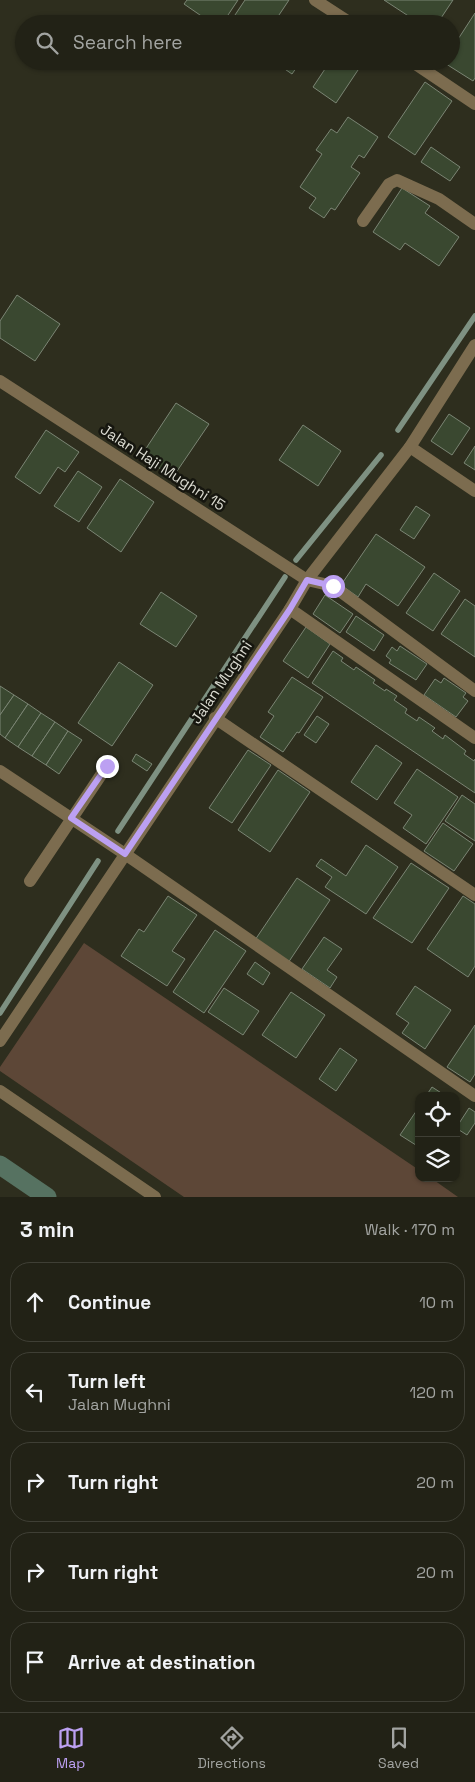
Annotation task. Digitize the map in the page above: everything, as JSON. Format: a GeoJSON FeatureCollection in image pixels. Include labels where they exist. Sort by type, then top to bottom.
{"type":"FeatureCollection","features":[{"type":"Feature","properties":{"kind":"street"},"geometry":{"type":"LineString","coordinates":[[315,0],[338,15]]}},
{"type":"Feature","properties":{"kind":"street"},"geometry":{"type":"LineString","coordinates":[[424,70],[475,104]]}},
{"type":"Feature","properties":{"kind":"street"},"geometry":{"type":"LineString","coordinates":[[363,221],[388,184],[397,180],[439,200],[475,224]]}},
{"type":"Feature","properties":{"kind":"street","name":"Jalan Mughni"},"geometry":{"type":"LineString","coordinates":[[0,1041],[290,609],[307,580],[410,447],[475,345]]}},
{"type":"Feature","properties":{"kind":"street","name":"Jalan Haji Mughni 15"},"geometry":{"type":"LineString","coordinates":[[0,381],[307,580],[333,586],[475,692]]}},
{"type":"Feature","properties":{"kind":"street"},"geometry":{"type":"LineString","coordinates":[[410,447],[475,490]]}},
{"type":"Feature","properties":{"kind":"street"},"geometry":{"type":"LineString","coordinates":[[290,609],[475,738]]}},
{"type":"Feature","properties":{"kind":"street"},"geometry":{"type":"LineString","coordinates":[[216,718],[475,895]]}},
{"type":"Feature","properties":{"kind":"street"},"geometry":{"type":"LineString","coordinates":[[30,881],[107,766]]}},
{"type":"Feature","properties":{"kind":"street"},"geometry":{"type":"LineString","coordinates":[[0,770],[475,1096]]}},
{"type":"Feature","properties":{"kind":"street"},"geometry":{"type":"LineString","coordinates":[[0,1091],[155,1197]]}},
{"type":"Feature","properties":{"kind":"shaded area"},"geometry":{"type":"Polygon","coordinates":[[[84,943],[415,1167],[415,1182],[437,1182],[458,1197],[184,1197],[0,1071],[0,1067],[84,943]]]}},
{"type":"Feature","properties":{"kind":"building"},"geometry":{"type":"Polygon","coordinates":[[[187,0],[238,0],[228,15],[200,15],[184,4],[187,0]]]}},
{"type":"Feature","properties":{"kind":"building"},"geometry":{"type":"Polygon","coordinates":[[[245,0],[289,0],[279,15],[235,15],[245,0]]]}},
{"type":"Feature","properties":{"kind":"building"},"geometry":{"type":"Polygon","coordinates":[[[384,0],[453,0],[443,15],[407,15],[384,0]]]}},
{"type":"Feature","properties":{"kind":"building"},"geometry":{"type":"Polygon","coordinates":[[[475,13],[475,78],[473,81],[456,70],[460,70],[460,36],[475,13]]]}},
{"type":"Feature","properties":{"kind":"building"},"geometry":{"type":"Polygon","coordinates":[[[286,70],[295,70],[292,74],[286,70]]]}},
{"type":"Feature","properties":{"kind":"building"},"geometry":{"type":"Polygon","coordinates":[[[324,70],[358,70],[336,103],[313,87],[324,70]]]}},
{"type":"Feature","properties":{"kind":"building"},"geometry":{"type":"Polygon","coordinates":[[[425,82],[452,101],[415,155],[388,137],[425,82]]]}},
{"type":"Feature","properties":{"kind":"building"},"geometry":{"type":"Polygon","coordinates":[[[348,117],[378,137],[364,158],[359,155],[351,167],[360,173],[335,210],[331,208],[324,218],[309,208],[316,198],[300,187],[322,154],[316,150],[331,129],[337,133],[348,117]]]}},
{"type":"Feature","properties":{"kind":"building"},"geometry":{"type":"Polygon","coordinates":[[[431,147],[460,167],[450,181],[421,162],[431,147]]]}},
{"type":"Feature","properties":{"kind":"building"},"geometry":{"type":"Polygon","coordinates":[[[402,188],[430,206],[425,213],[459,237],[439,266],[405,243],[400,250],[373,232],[402,188]]]}},
{"type":"Feature","properties":{"kind":"building"},"geometry":{"type":"Polygon","coordinates":[[[17,295],[60,324],[35,361],[0,338],[0,321],[17,295]]]}},
{"type":"Feature","properties":{"kind":"building"},"geometry":{"type":"Polygon","coordinates":[[[176,403],[209,424],[173,477],[141,456],[176,403]]]}},
{"type":"Feature","properties":{"kind":"building"},"geometry":{"type":"Polygon","coordinates":[[[449,414],[470,428],[452,455],[431,441],[449,414]]]}},
{"type":"Feature","properties":{"kind":"building"},"geometry":{"type":"Polygon","coordinates":[[[303,425],[341,451],[318,486],[279,460],[303,425]]]}},
{"type":"Feature","properties":{"kind":"building"},"geometry":{"type":"Polygon","coordinates":[[[46,430],[79,452],[65,472],[58,467],[40,494],[15,477],[46,430]]]}},
{"type":"Feature","properties":{"kind":"building"},"geometry":{"type":"Polygon","coordinates":[[[475,446],[475,470],[464,463],[475,446]]]}},
{"type":"Feature","properties":{"kind":"building"},"geometry":{"type":"Polygon","coordinates":[[[78,471],[102,487],[79,522],[54,506],[78,471]]]}},
{"type":"Feature","properties":{"kind":"building"},"geometry":{"type":"Polygon","coordinates":[[[120,479],[154,502],[121,552],[87,528],[120,479]]]}},
{"type":"Feature","properties":{"kind":"building"},"geometry":{"type":"Polygon","coordinates":[[[416,506],[430,515],[414,539],[400,530],[416,506]]]}},
{"type":"Feature","properties":{"kind":"building"},"geometry":{"type":"Polygon","coordinates":[[[376,534],[425,567],[398,606],[366,584],[358,597],[341,585],[376,534]]]}},
{"type":"Feature","properties":{"kind":"building"},"geometry":{"type":"Polygon","coordinates":[[[434,573],[460,591],[433,631],[406,613],[434,573]]]}},
{"type":"Feature","properties":{"kind":"building"},"geometry":{"type":"Polygon","coordinates":[[[161,592],[197,616],[176,647],[140,624],[161,592]]]}},
{"type":"Feature","properties":{"kind":"building"},"geometry":{"type":"Polygon","coordinates":[[[325,595],[353,614],[340,633],[313,614],[325,595]]]}},
{"type":"Feature","properties":{"kind":"building"},"geometry":{"type":"Polygon","coordinates":[[[465,599],[475,606],[475,657],[441,634],[465,599]]]}},
{"type":"Feature","properties":{"kind":"building"},"geometry":{"type":"Polygon","coordinates":[[[356,616],[384,635],[374,651],[346,632],[356,616]]]}},
{"type":"Feature","properties":{"kind":"building"},"geometry":{"type":"Polygon","coordinates":[[[306,627],[330,644],[308,678],[283,661],[306,627]]]}},
{"type":"Feature","properties":{"kind":"building"},"geometry":{"type":"Polygon","coordinates":[[[400,646],[427,664],[416,680],[389,663],[391,660],[386,656],[392,647],[397,651],[400,646]]]}},
{"type":"Feature","properties":{"kind":"building"},"geometry":{"type":"Polygon","coordinates":[[[333,651],[343,658],[341,661],[354,670],[356,667],[375,680],[373,683],[397,696],[394,700],[407,709],[405,713],[417,721],[419,717],[435,728],[432,731],[443,739],[445,735],[466,751],[464,754],[474,761],[475,759],[475,793],[312,683],[333,651]]]}},
{"type":"Feature","properties":{"kind":"building"},"geometry":{"type":"Polygon","coordinates":[[[119,662],[153,685],[112,746],[78,723],[119,662]]]}},
{"type":"Feature","properties":{"kind":"building"},"geometry":{"type":"Polygon","coordinates":[[[292,677],[323,697],[299,733],[297,732],[283,752],[260,737],[274,716],[268,712],[292,677]]]}},
{"type":"Feature","properties":{"kind":"building"},"geometry":{"type":"Polygon","coordinates":[[[444,678],[466,693],[463,697],[468,701],[456,717],[424,695],[435,679],[441,683],[444,678]]]}},
{"type":"Feature","properties":{"kind":"building"},"geometry":{"type":"Polygon","coordinates":[[[0,686],[14,695],[0,715],[0,686]]]}},
{"type":"Feature","properties":{"kind":"building"},"geometry":{"type":"Polygon","coordinates":[[[14,695],[28,704],[5,738],[0,734],[0,715],[14,695]]]}},
{"type":"Feature","properties":{"kind":"building"},"geometry":{"type":"Polygon","coordinates":[[[28,704],[41,713],[18,747],[5,738],[28,704]]]}},
{"type":"Feature","properties":{"kind":"building"},"geometry":{"type":"Polygon","coordinates":[[[41,713],[55,722],[32,756],[18,747],[41,713]]]}},
{"type":"Feature","properties":{"kind":"building"},"geometry":{"type":"Polygon","coordinates":[[[317,716],[329,724],[316,743],[304,735],[317,716]]]}},
{"type":"Feature","properties":{"kind":"building"},"geometry":{"type":"Polygon","coordinates":[[[55,722],[68,731],[46,765],[32,756],[55,722]]]}},
{"type":"Feature","properties":{"kind":"building"},"geometry":{"type":"Polygon","coordinates":[[[68,731],[82,740],[59,774],[46,765],[68,731]]]}},
{"type":"Feature","properties":{"kind":"building"},"geometry":{"type":"Polygon","coordinates":[[[376,745],[402,763],[377,800],[351,782],[376,745]]]}},
{"type":"Feature","properties":{"kind":"building"},"geometry":{"type":"Polygon","coordinates":[[[248,750],[271,765],[232,823],[209,808],[248,750]]]}},
{"type":"Feature","properties":{"kind":"building"},"geometry":{"type":"Polygon","coordinates":[[[136,754],[152,764],[147,771],[132,761],[136,754]]]}},
{"type":"Feature","properties":{"kind":"building"},"geometry":{"type":"Polygon","coordinates":[[[417,769],[458,797],[426,844],[403,828],[412,815],[394,803],[417,769]]]}},
{"type":"Feature","properties":{"kind":"building"},"geometry":{"type":"Polygon","coordinates":[[[278,770],[310,792],[270,852],[238,830],[278,770]]]}},
{"type":"Feature","properties":{"kind":"building"},"geometry":{"type":"Polygon","coordinates":[[[462,795],[475,804],[475,841],[445,821],[462,795]]]}},
{"type":"Feature","properties":{"kind":"building"},"geometry":{"type":"Polygon","coordinates":[[[443,823],[473,844],[454,871],[424,851],[443,823]]]}},
{"type":"Feature","properties":{"kind":"building"},"geometry":{"type":"Polygon","coordinates":[[[366,845],[398,867],[366,914],[325,887],[332,877],[316,866],[321,859],[346,876],[366,845]]]}},
{"type":"Feature","properties":{"kind":"building"},"geometry":{"type":"Polygon","coordinates":[[[411,863],[449,888],[412,943],[373,918],[411,863]]]}},
{"type":"Feature","properties":{"kind":"building"},"geometry":{"type":"Polygon","coordinates":[[[297,878],[330,900],[288,963],[255,940],[297,878]]]}},
{"type":"Feature","properties":{"kind":"building"},"geometry":{"type":"Polygon","coordinates":[[[168,896],[197,915],[172,951],[185,959],[167,986],[121,956],[139,929],[144,932],[168,896]]]}},
{"type":"Feature","properties":{"kind":"building"},"geometry":{"type":"Polygon","coordinates":[[[463,896],[475,904],[475,966],[468,977],[427,949],[463,896]]]}},
{"type":"Feature","properties":{"kind":"building"},"geometry":{"type":"Polygon","coordinates":[[[215,930],[246,951],[204,1013],[173,992],[215,930]]]}},
{"type":"Feature","properties":{"kind":"building"},"geometry":{"type":"Polygon","coordinates":[[[324,937],[342,949],[327,970],[337,977],[330,988],[302,969],[324,937]]]}},
{"type":"Feature","properties":{"kind":"building"},"geometry":{"type":"Polygon","coordinates":[[[255,962],[270,973],[263,985],[247,974],[255,962]]]}},
{"type":"Feature","properties":{"kind":"building"},"geometry":{"type":"Polygon","coordinates":[[[415,986],[451,1010],[425,1049],[402,1033],[409,1023],[396,1014],[415,986]]]}},
{"type":"Feature","properties":{"kind":"building"},"geometry":{"type":"Polygon","coordinates":[[[224,988],[259,1011],[243,1035],[208,1012],[224,988]]]}},
{"type":"Feature","properties":{"kind":"building"},"geometry":{"type":"Polygon","coordinates":[[[291,992],[325,1015],[296,1058],[262,1035],[291,992]]]}},
{"type":"Feature","properties":{"kind":"building"},"geometry":{"type":"Polygon","coordinates":[[[475,1025],[475,1074],[470,1082],[447,1067],[475,1025]]]}},
{"type":"Feature","properties":{"kind":"building"},"geometry":{"type":"Polygon","coordinates":[[[340,1048],[357,1060],[336,1091],[319,1079],[340,1048]]]}},
{"type":"Feature","properties":{"kind":"building"},"geometry":{"type":"Polygon","coordinates":[[[432,1087],[440,1092],[429,1092],[432,1087]]]}},
{"type":"Feature","properties":{"kind":"building"},"geometry":{"type":"Polygon","coordinates":[[[469,1108],[475,1112],[475,1123],[467,1135],[460,1131],[460,1122],[469,1108]]]}},
{"type":"Feature","properties":{"kind":"building"},"geometry":{"type":"Polygon","coordinates":[[[415,1113],[415,1144],[400,1135],[415,1113]]]}},
{"type":"Feature","properties":{"kind":"waterway"},"geometry":{"type":"LineString","coordinates":[[398,430],[475,316]]}},
{"type":"Feature","properties":{"kind":"waterway"},"geometry":{"type":"LineString","coordinates":[[296,560],[381,455]]}},
{"type":"Feature","properties":{"kind":"waterway"},"geometry":{"type":"LineString","coordinates":[[118,831],[285,577]]}},
{"type":"Feature","properties":{"kind":"waterway"},"geometry":{"type":"LineString","coordinates":[[0,1013],[98,861]]}},
{"type":"Feature","properties":{"kind":"waterway"},"geometry":{"type":"LineString","coordinates":[[0,1165],[47,1197]]}},
{"type":"Feature","properties":{"kind":"route"},"geometry":{"type":"LineString","coordinates":[[107,766],[71,818],[125,854],[290,609],[307,580],[333,586]]}}]}
